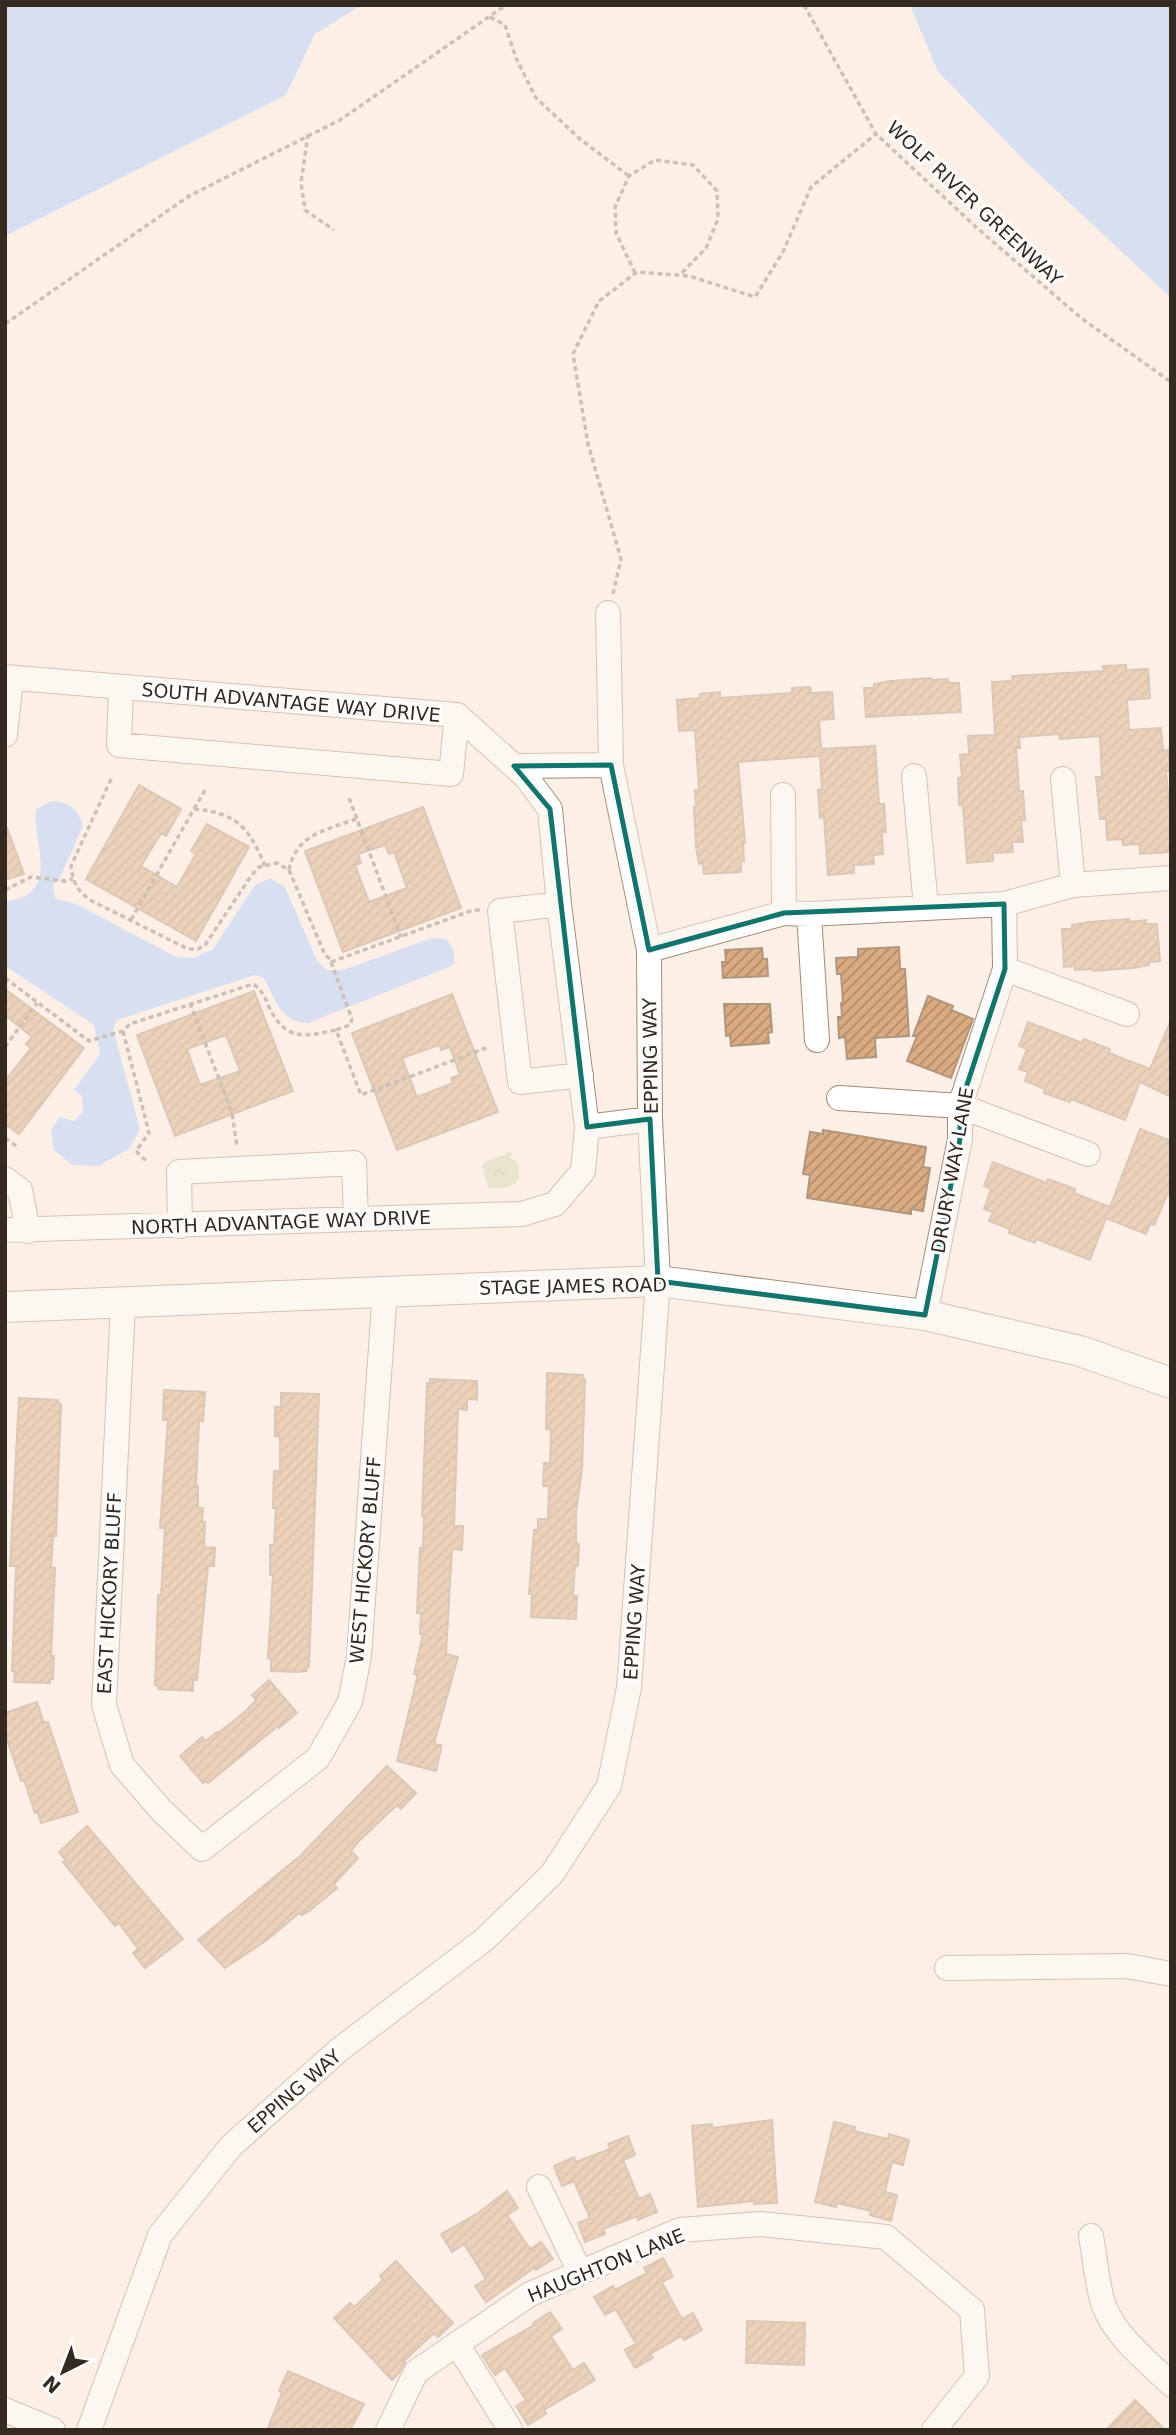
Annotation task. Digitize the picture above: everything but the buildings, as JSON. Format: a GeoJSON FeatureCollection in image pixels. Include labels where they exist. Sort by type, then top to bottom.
{"type":"FeatureCollection","features":[{"type":"Feature","properties":{"kind":"main road","name":"STAGE JAMES ROAD"},"geometry":{"type":"LineString","coordinates":[[5,1307],[659,1281],[925,1315],[1080,1351],[1171,1383]]}},
{"type":"Feature","properties":{"kind":"street","name":"EPPING WAY"},"geometry":{"type":"LineString","coordinates":[[89,2430],[160,2235],[231,2146],[339,2050],[485,1939],[552,1874],[609,1786],[629,1688],[659,1281],[650,1119],[649,950],[611,765],[608,613]]}},
{"type":"Feature","properties":{"kind":"street"},"geometry":{"type":"LineString","coordinates":[[5,735],[8,677]]}},
{"type":"Feature","properties":{"kind":"street","name":"SOUTH ADVANTAGE WAY DRIVE"},"geometry":{"type":"LineString","coordinates":[[8,677],[457,715],[526,777],[550,809],[587,1128],[583,1171],[555,1203]]}},
{"type":"Feature","properties":{"kind":"street"},"geometry":{"type":"LineString","coordinates":[[121,688],[119,745],[451,774],[457,715]]}},
{"type":"Feature","properties":{"kind":"street"},"geometry":{"type":"LineString","coordinates":[[514,766],[611,765]]}},
{"type":"Feature","properties":{"kind":"street"},"geometry":{"type":"LineString","coordinates":[[914,776],[926,907]]}},
{"type":"Feature","properties":{"kind":"street"},"geometry":{"type":"LineString","coordinates":[[1063,779],[1073,885]]}},
{"type":"Feature","properties":{"kind":"street"},"geometry":{"type":"LineString","coordinates":[[783,795],[784,913]]}},
{"type":"Feature","properties":{"kind":"street"},"geometry":{"type":"LineString","coordinates":[[649,950],[784,913],[1004,904],[1073,885],[1171,878]]}},
{"type":"Feature","properties":{"kind":"street"},"geometry":{"type":"LineString","coordinates":[[559,904],[500,911],[520,1082],[581,1075]]}},
{"type":"Feature","properties":{"kind":"street","name":"DRURY WAY LANE"},"geometry":{"type":"LineString","coordinates":[[925,1315],[960,1139],[960,1106],[1005,969],[1004,904]]}},
{"type":"Feature","properties":{"kind":"street"},"geometry":{"type":"LineString","coordinates":[[809,914],[817,1040]]}},
{"type":"Feature","properties":{"kind":"street"},"geometry":{"type":"LineString","coordinates":[[1005,969],[1127,1014]]}},
{"type":"Feature","properties":{"kind":"street"},"geometry":{"type":"LineString","coordinates":[[839,1098],[960,1106],[1088,1154]]}},
{"type":"Feature","properties":{"kind":"street"},"geometry":{"type":"LineString","coordinates":[[587,1128],[650,1119]]}},
{"type":"Feature","properties":{"kind":"street"},"geometry":{"type":"LineString","coordinates":[[180,1226],[179,1172],[354,1163],[356,1219]]}},
{"type":"Feature","properties":{"kind":"street"},"geometry":{"type":"LineString","coordinates":[[5,1179],[20,1190],[17,1231]]}},
{"type":"Feature","properties":{"kind":"street","name":"NORTH ADVANTAGE WAY DRIVE"},"geometry":{"type":"LineString","coordinates":[[17,1231],[522,1214],[555,1203]]}},
{"type":"Feature","properties":{"kind":"street","name":"WEST HICKORY BLUFF"},"geometry":{"type":"LineString","coordinates":[[202,1849],[318,1758],[350,1702],[359,1656],[385,1291]]}},
{"type":"Feature","properties":{"kind":"street","name":"EAST HICKORY BLUFF"},"geometry":{"type":"LineString","coordinates":[[123,1303],[104,1705],[122,1765],[162,1811],[202,1849]]}},
{"type":"Feature","properties":{"kind":"street"},"geometry":{"type":"LineString","coordinates":[[947,1968],[1126,1966],[1171,1974]]}},
{"type":"Feature","properties":{"kind":"street"},"geometry":{"type":"LineString","coordinates":[[539,2187],[580,2273]]}},
{"type":"Feature","properties":{"kind":"street","name":"HAUGHTON LANE"},"geometry":{"type":"LineString","coordinates":[[388,2430],[416,2372],[530,2294],[680,2230],[761,2224],[886,2237],[972,2310],[977,2376],[934,2430]]}},
{"type":"Feature","properties":{"kind":"street"},"geometry":{"type":"LineString","coordinates":[[1091,2236],[1104,2305],[1116,2327],[1171,2384]]}},
{"type":"Feature","properties":{"kind":"street"},"geometry":{"type":"LineString","coordinates":[[457,2344],[510,2429]]}},
{"type":"Feature","properties":{"kind":"street"},"geometry":{"type":"LineString","coordinates":[[5,2410],[53,2430]]}},
{"type":"Feature","properties":{"kind":"path"},"geometry":{"type":"LineString","coordinates":[[5,324],[189,195],[340,120],[506,5]]}},
{"type":"Feature","properties":{"kind":"path","name":"WOLF RIVER GREENWAY"},"geometry":{"type":"LineString","coordinates":[[804,5],[876,134],[977,228],[1081,318],[1171,382]]}},
{"type":"Feature","properties":{"kind":"path"},"geometry":{"type":"LineString","coordinates":[[490,16],[505,25],[516,58],[536,98],[580,139],[629,176]]}},
{"type":"Feature","properties":{"kind":"path"},"geometry":{"type":"LineString","coordinates":[[309,134],[301,183],[305,210],[334,230]]}},
{"type":"Feature","properties":{"kind":"path"},"geometry":{"type":"LineString","coordinates":[[608,613],[621,559],[588,444],[573,354],[599,301],[635,273],[689,276],[755,297],[783,252],[811,187],[876,134]]}},
{"type":"Feature","properties":{"kind":"path"},"geometry":{"type":"LineString","coordinates":[[635,273],[616,233],[615,207],[629,176],[655,160],[693,165],[717,191],[718,219],[706,248],[679,275]]}},
{"type":"Feature","properties":{"kind":"path"},"geometry":{"type":"LineString","coordinates":[[111,779],[71,866],[79,892],[131,921],[188,948],[198,949],[205,945],[259,867],[276,863],[289,870]]}},
{"type":"Feature","properties":{"kind":"path"},"geometry":{"type":"LineString","coordinates":[[131,921],[207,787]]}},
{"type":"Feature","properties":{"kind":"path"},"geometry":{"type":"LineString","coordinates":[[349,798],[401,937]]}},
{"type":"Feature","properties":{"kind":"path"},"geometry":{"type":"LineString","coordinates":[[194,809],[212,811],[243,827],[253,839],[265,866]]}},
{"type":"Feature","properties":{"kind":"path"},"geometry":{"type":"LineString","coordinates":[[5,978],[89,1041],[123,1031],[130,1024],[190,1003],[253,984],[261,989],[276,1020],[288,1032],[306,1037],[350,1025],[352,1018],[331,962],[325,954],[289,870],[300,844],[314,834],[356,819]]}},
{"type":"Feature","properties":{"kind":"path"},"geometry":{"type":"LineString","coordinates":[[5,890],[31,877],[65,881],[73,879]]}},
{"type":"Feature","properties":{"kind":"path"},"geometry":{"type":"LineString","coordinates":[[331,962],[473,910],[500,911]]}},
{"type":"Feature","properties":{"kind":"path"},"geometry":{"type":"LineString","coordinates":[[5,1046],[38,1003]]}},
{"type":"Feature","properties":{"kind":"path"},"geometry":{"type":"LineString","coordinates":[[190,1003],[232,1114],[236,1139]]}},
{"type":"Feature","properties":{"kind":"path"},"geometry":{"type":"LineString","coordinates":[[336,1030],[361,1095],[489,1047]]}},
{"type":"Feature","properties":{"kind":"path"},"geometry":{"type":"LineString","coordinates":[[123,1031],[149,1133],[136,1152],[146,1161]]}},
{"type":"Feature","properties":{"kind":"path"},"geometry":{"type":"LineString","coordinates":[[5,1138],[19,1148]]}},
{"type":"Feature","properties":{"kind":"highlighted area"},"geometry":{"type":"Polygon","coordinates":[[[611,765],[649,950],[784,913],[1004,904],[1005,969],[960,1106],[960,1139],[925,1315],[658,1281],[650,1119],[587,1127],[550,809],[514,766],[611,765]]]}},
{"type":"Feature","properties":{"kind":"green space"},"geometry":{"type":"Polygon","coordinates":[[[508,1151],[512,1153],[510,1158],[518,1163],[519,1180],[504,1188],[488,1187],[482,1167],[484,1162],[508,1151]]]}},
{"type":"Feature","properties":{"kind":"water"},"geometry":{"type":"Polygon","coordinates":[[[5,5],[362,5],[315,34],[286,95],[5,236],[5,5]]]}},
{"type":"Feature","properties":{"kind":"water"},"geometry":{"type":"Polygon","coordinates":[[[910,5],[1171,5],[1171,298],[1028,164],[938,72],[910,5]]]}},
{"type":"Feature","properties":{"kind":"water"},"geometry":{"type":"Polygon","coordinates":[[[52,801],[72,808],[79,815],[83,826],[60,878],[53,885],[55,898],[78,905],[176,957],[193,958],[213,949],[255,885],[270,878],[285,887],[317,961],[327,970],[343,970],[432,938],[446,939],[454,951],[454,965],[308,1023],[291,1019],[285,1014],[264,978],[255,975],[117,1020],[113,1029],[140,1129],[129,1149],[98,1166],[72,1165],[54,1150],[51,1131],[59,1117],[74,1121],[83,1112],[82,1096],[74,1090],[100,1054],[94,1025],[5,966],[5,902],[27,895],[35,887],[41,867],[36,809],[52,801]]]}}]}
